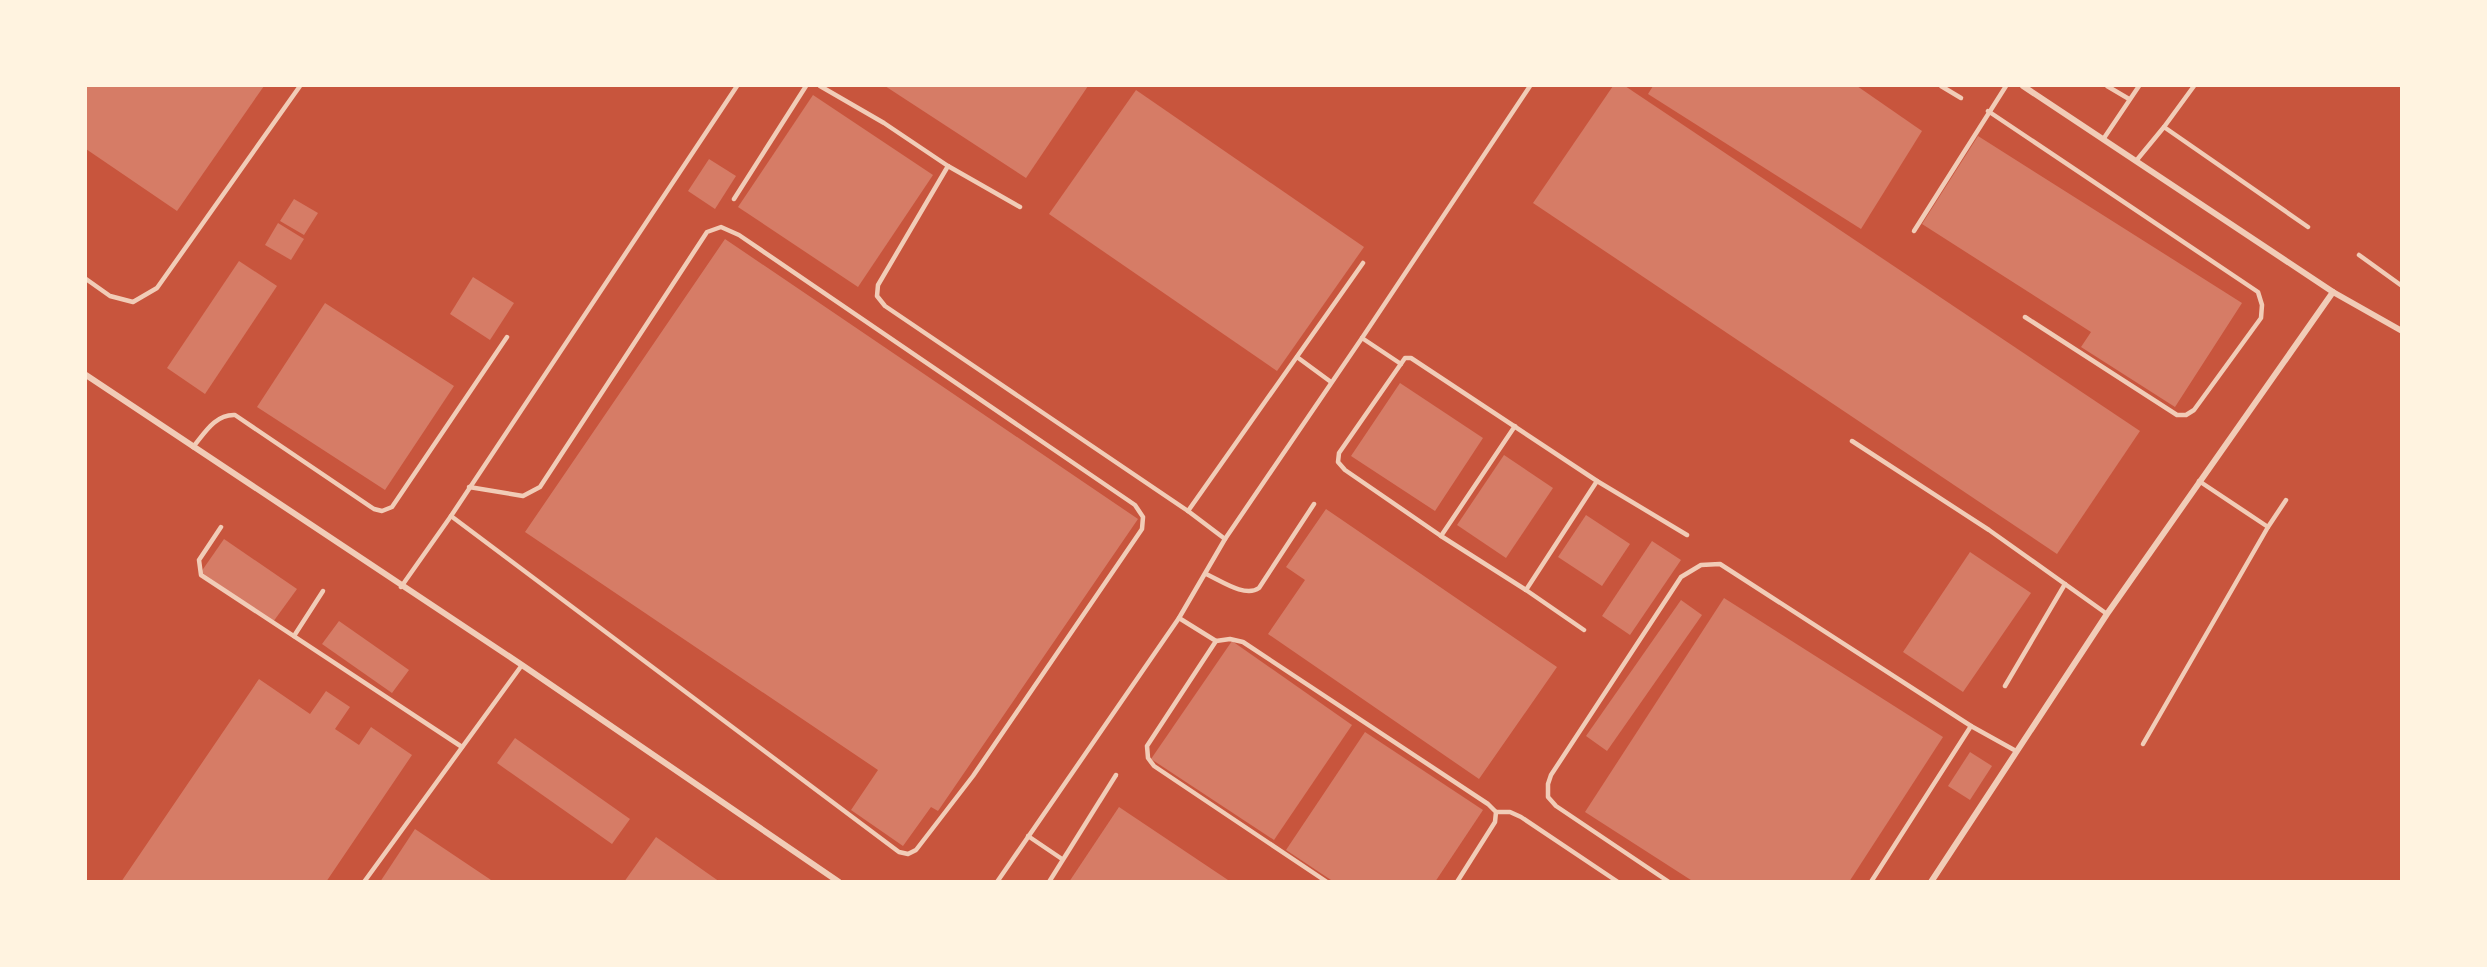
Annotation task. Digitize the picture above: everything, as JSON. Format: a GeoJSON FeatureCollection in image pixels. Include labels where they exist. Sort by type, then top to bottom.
{"type":"FeatureCollection","features":[{"type":"Feature","properties":{"kind":"street"},"geometry":{"type":"LineString","coordinates":[[2024,86],[2333,292],[2402,331]]}},
{"type":"Feature","properties":{"kind":"street"},"geometry":{"type":"LineString","coordinates":[[1930,882],[2107,614],[2333,292]]}},
{"type":"Feature","properties":{"kind":"street"},"geometry":{"type":"LineString","coordinates":[[86,375],[401,587],[522,665],[839,882]]}},
{"type":"Feature","properties":{"kind":"lane"},"geometry":{"type":"LineString","coordinates":[[86,279],[110,296],[133,302],[157,288],[300,86]]}},
{"type":"Feature","properties":{"kind":"lane"},"geometry":{"type":"LineString","coordinates":[[401,587],[451,516],[737,86]]}},
{"type":"Feature","properties":{"kind":"lane"},"geometry":{"type":"LineString","coordinates":[[734,199],[806,86]]}},
{"type":"Feature","properties":{"kind":"lane"},"geometry":{"type":"LineString","coordinates":[[820,86],[884,123],[948,166],[1020,207]]}},
{"type":"Feature","properties":{"kind":"lane"},"geometry":{"type":"LineString","coordinates":[[997,882],[1179,618],[1225,539],[1530,86]]}},
{"type":"Feature","properties":{"kind":"lane"},"geometry":{"type":"LineString","coordinates":[[1941,86],[1961,98]]}},
{"type":"Feature","properties":{"kind":"lane"},"geometry":{"type":"LineString","coordinates":[[1914,231],[1988,111],[2006,86]]}},
{"type":"Feature","properties":{"kind":"lane"},"geometry":{"type":"LineString","coordinates":[[2107,86],[2129,99]]}},
{"type":"Feature","properties":{"kind":"lane"},"geometry":{"type":"LineString","coordinates":[[2104,138],[2139,86]]}},
{"type":"Feature","properties":{"kind":"lane"},"geometry":{"type":"LineString","coordinates":[[2136,161],[2194,86]]}},
{"type":"Feature","properties":{"kind":"lane"},"geometry":{"type":"LineString","coordinates":[[1988,111],[2258,292],[2262,305],[2260,318],[2194,410],[2186,415],[2177,414],[2025,317]]}},
{"type":"Feature","properties":{"kind":"lane"},"geometry":{"type":"LineString","coordinates":[[2164,127],[2308,227]]}},
{"type":"Feature","properties":{"kind":"lane"},"geometry":{"type":"LineString","coordinates":[[948,166],[879,285],[877,296],[885,306],[1225,539]]}},
{"type":"Feature","properties":{"kind":"lane"},"geometry":{"type":"LineString","coordinates":[[451,516],[899,852],[908,854],[916,850],[973,776],[1142,529],[1143,517],[1135,505],[739,235],[721,227],[707,232],[540,487],[523,496],[469,487]]}},
{"type":"Feature","properties":{"kind":"lane"},"geometry":{"type":"LineString","coordinates":[[2360,255],[2402,286]]}},
{"type":"Feature","properties":{"kind":"lane"},"geometry":{"type":"LineString","coordinates":[[1188,512],[1363,263]]}},
{"type":"Feature","properties":{"kind":"lane"},"geometry":{"type":"LineString","coordinates":[[193,447],[217,419],[228,414],[235,414],[374,509],[382,511],[392,507],[507,337]]}},
{"type":"Feature","properties":{"kind":"lane"},"geometry":{"type":"LineString","coordinates":[[1362,338],[1401,364]]}},
{"type":"Feature","properties":{"kind":"lane"},"geometry":{"type":"LineString","coordinates":[[1297,357],[1332,382]]}},
{"type":"Feature","properties":{"kind":"lane"},"geometry":{"type":"LineString","coordinates":[[1584,630],[1441,536],[1345,470],[1338,462],[1340,453],[1406,357],[1411,358],[1597,481],[1687,535]]}},
{"type":"Feature","properties":{"kind":"lane"},"geometry":{"type":"LineString","coordinates":[[1441,536],[1515,426]]}},
{"type":"Feature","properties":{"kind":"lane"},"geometry":{"type":"LineString","coordinates":[[1852,441],[1989,530],[2107,614]]}},
{"type":"Feature","properties":{"kind":"lane"},"geometry":{"type":"LineString","coordinates":[[1526,590],[1597,481]]}},
{"type":"Feature","properties":{"kind":"lane"},"geometry":{"type":"LineString","coordinates":[[2199,481],[2268,527]]}},
{"type":"Feature","properties":{"kind":"lane"},"geometry":{"type":"LineString","coordinates":[[2143,744],[2268,527],[2286,500]]}},
{"type":"Feature","properties":{"kind":"lane"},"geometry":{"type":"LineString","coordinates":[[1206,574],[1246,592],[1259,588],[1314,504]]}},
{"type":"Feature","properties":{"kind":"lane"},"geometry":{"type":"LineString","coordinates":[[221,528],[200,560],[201,574],[462,747]]}},
{"type":"Feature","properties":{"kind":"lane"},"geometry":{"type":"LineString","coordinates":[[1669,882],[1556,806],[1548,797],[1548,784],[1551,774],[1681,577],[1701,565],[1720,564],[1971,726],[2016,751]]}},
{"type":"Feature","properties":{"kind":"lane"},"geometry":{"type":"LineString","coordinates":[[2005,686],[2065,584]]}},
{"type":"Feature","properties":{"kind":"lane"},"geometry":{"type":"LineString","coordinates":[[294,636],[323,591]]}},
{"type":"Feature","properties":{"kind":"lane"},"geometry":{"type":"LineString","coordinates":[[1179,618],[1216,641],[1230,639],[1244,642],[1479,797],[1496,812],[1510,812],[1521,817],[1618,882]]}},
{"type":"Feature","properties":{"kind":"lane"},"geometry":{"type":"LineString","coordinates":[[1216,641],[1147,746],[1148,758],[1154,766],[1327,882]]}},
{"type":"Feature","properties":{"kind":"lane"},"geometry":{"type":"LineString","coordinates":[[364,881],[522,665]]}},
{"type":"Feature","properties":{"kind":"lane"},"geometry":{"type":"LineString","coordinates":[[1871,882],[1971,726]]}},
{"type":"Feature","properties":{"kind":"lane"},"geometry":{"type":"LineString","coordinates":[[1049,882],[1116,774]]}},
{"type":"Feature","properties":{"kind":"lane"},"geometry":{"type":"LineString","coordinates":[[1457,882],[1495,822],[1496,812]]}},
{"type":"Feature","properties":{"kind":"lane"},"geometry":{"type":"LineString","coordinates":[[1028,836],[1062,859]]}},
{"type":"Feature","properties":{"kind":"building"},"geometry":{"type":"Polygon","coordinates":[[[86,86],[264,86],[177,211],[86,149],[86,86]]]}},
{"type":"Feature","properties":{"kind":"building"},"geometry":{"type":"Polygon","coordinates":[[[885,86],[1088,86],[1026,178],[885,86]]]}},
{"type":"Feature","properties":{"kind":"building"},"geometry":{"type":"Polygon","coordinates":[[[1613,86],[1625,86],[2140,431],[2057,554],[1533,203],[1613,86]]]}},
{"type":"Feature","properties":{"kind":"building"},"geometry":{"type":"Polygon","coordinates":[[[1653,86],[1857,86],[1922,131],[1861,229],[1648,94],[1653,86]]]}},
{"type":"Feature","properties":{"kind":"building"},"geometry":{"type":"Polygon","coordinates":[[[1136,90],[1364,247],[1277,371],[1049,214],[1136,90]]]}},
{"type":"Feature","properties":{"kind":"building"},"geometry":{"type":"Polygon","coordinates":[[[813,95],[933,175],[858,287],[738,207],[813,95]]]}},
{"type":"Feature","properties":{"kind":"building"},"geometry":{"type":"Polygon","coordinates":[[[1978,136],[2242,303],[2175,407],[2081,347],[2091,332],[1922,224],[1978,136]]]}},
{"type":"Feature","properties":{"kind":"building"},"geometry":{"type":"Polygon","coordinates":[[[709,159],[736,176],[715,209],[688,191],[709,159]]]}},
{"type":"Feature","properties":{"kind":"building"},"geometry":{"type":"Polygon","coordinates":[[[294,199],[318,213],[304,235],[280,221],[294,199]]]}},
{"type":"Feature","properties":{"kind":"building"},"geometry":{"type":"Polygon","coordinates":[[[278,223],[304,239],[291,260],[265,245],[278,223]]]}},
{"type":"Feature","properties":{"kind":"building"},"geometry":{"type":"Polygon","coordinates":[[[725,239],[1138,519],[938,811],[931,807],[903,846],[851,810],[878,770],[525,532],[725,239]]]}},
{"type":"Feature","properties":{"kind":"building"},"geometry":{"type":"Polygon","coordinates":[[[239,261],[277,286],[205,394],[167,368],[239,261]]]}},
{"type":"Feature","properties":{"kind":"building"},"geometry":{"type":"Polygon","coordinates":[[[473,277],[514,303],[490,340],[450,314],[473,277]]]}},
{"type":"Feature","properties":{"kind":"building"},"geometry":{"type":"Polygon","coordinates":[[[325,303],[454,386],[385,490],[257,407],[325,303]]]}},
{"type":"Feature","properties":{"kind":"building"},"geometry":{"type":"Polygon","coordinates":[[[1400,383],[1483,438],[1435,511],[1351,456],[1400,383]]]}},
{"type":"Feature","properties":{"kind":"building"},"geometry":{"type":"Polygon","coordinates":[[[1504,455],[1553,488],[1506,558],[1457,525],[1504,455]]]}},
{"type":"Feature","properties":{"kind":"building"},"geometry":{"type":"Polygon","coordinates":[[[1326,509],[1557,667],[1479,779],[1268,634],[1305,580],[1286,567],[1326,509]]]}},
{"type":"Feature","properties":{"kind":"building"},"geometry":{"type":"Polygon","coordinates":[[[1586,515],[1630,544],[1602,586],[1558,557],[1586,515]]]}},
{"type":"Feature","properties":{"kind":"building"},"geometry":{"type":"Polygon","coordinates":[[[224,539],[297,589],[273,622],[201,572],[224,539]]]}},
{"type":"Feature","properties":{"kind":"building"},"geometry":{"type":"Polygon","coordinates":[[[1652,541],[1681,560],[1630,635],[1602,616],[1652,541]]]}},
{"type":"Feature","properties":{"kind":"building"},"geometry":{"type":"Polygon","coordinates":[[[1970,552],[2031,593],[1963,692],[1903,652],[1970,552]]]}},
{"type":"Feature","properties":{"kind":"building"},"geometry":{"type":"Polygon","coordinates":[[[1724,598],[1943,737],[1849,882],[1694,882],[1585,812],[1724,598]]]}},
{"type":"Feature","properties":{"kind":"building"},"geometry":{"type":"Polygon","coordinates":[[[1681,600],[1702,615],[1607,751],[1586,736],[1681,600]]]}},
{"type":"Feature","properties":{"kind":"building"},"geometry":{"type":"Polygon","coordinates":[[[339,621],[409,670],[392,693],[322,644],[339,621]]]}},
{"type":"Feature","properties":{"kind":"building"},"geometry":{"type":"Polygon","coordinates":[[[1232,641],[1352,725],[1274,840],[1151,759],[1232,641]]]}},
{"type":"Feature","properties":{"kind":"building"},"geometry":{"type":"Polygon","coordinates":[[[259,679],[310,714],[326,691],[350,707],[335,729],[359,745],[371,727],[412,755],[326,882],[121,882],[259,679]]]}},
{"type":"Feature","properties":{"kind":"building"},"geometry":{"type":"Polygon","coordinates":[[[1365,732],[1483,810],[1435,882],[1334,882],[1286,850],[1365,732]]]}},
{"type":"Feature","properties":{"kind":"building"},"geometry":{"type":"Polygon","coordinates":[[[515,738],[630,819],[612,844],[497,763],[515,738]]]}},
{"type":"Feature","properties":{"kind":"building"},"geometry":{"type":"Polygon","coordinates":[[[1970,752],[1992,766],[1970,800],[1948,786],[1970,752]]]}},
{"type":"Feature","properties":{"kind":"building"},"geometry":{"type":"Polygon","coordinates":[[[1119,807],[1231,882],[1069,882],[1119,807]]]}},
{"type":"Feature","properties":{"kind":"building"},"geometry":{"type":"Polygon","coordinates":[[[415,829],[494,882],[380,882],[415,829]]]}},
{"type":"Feature","properties":{"kind":"building"},"geometry":{"type":"Polygon","coordinates":[[[656,837],[720,882],[624,882],[656,837]]]}}]}
